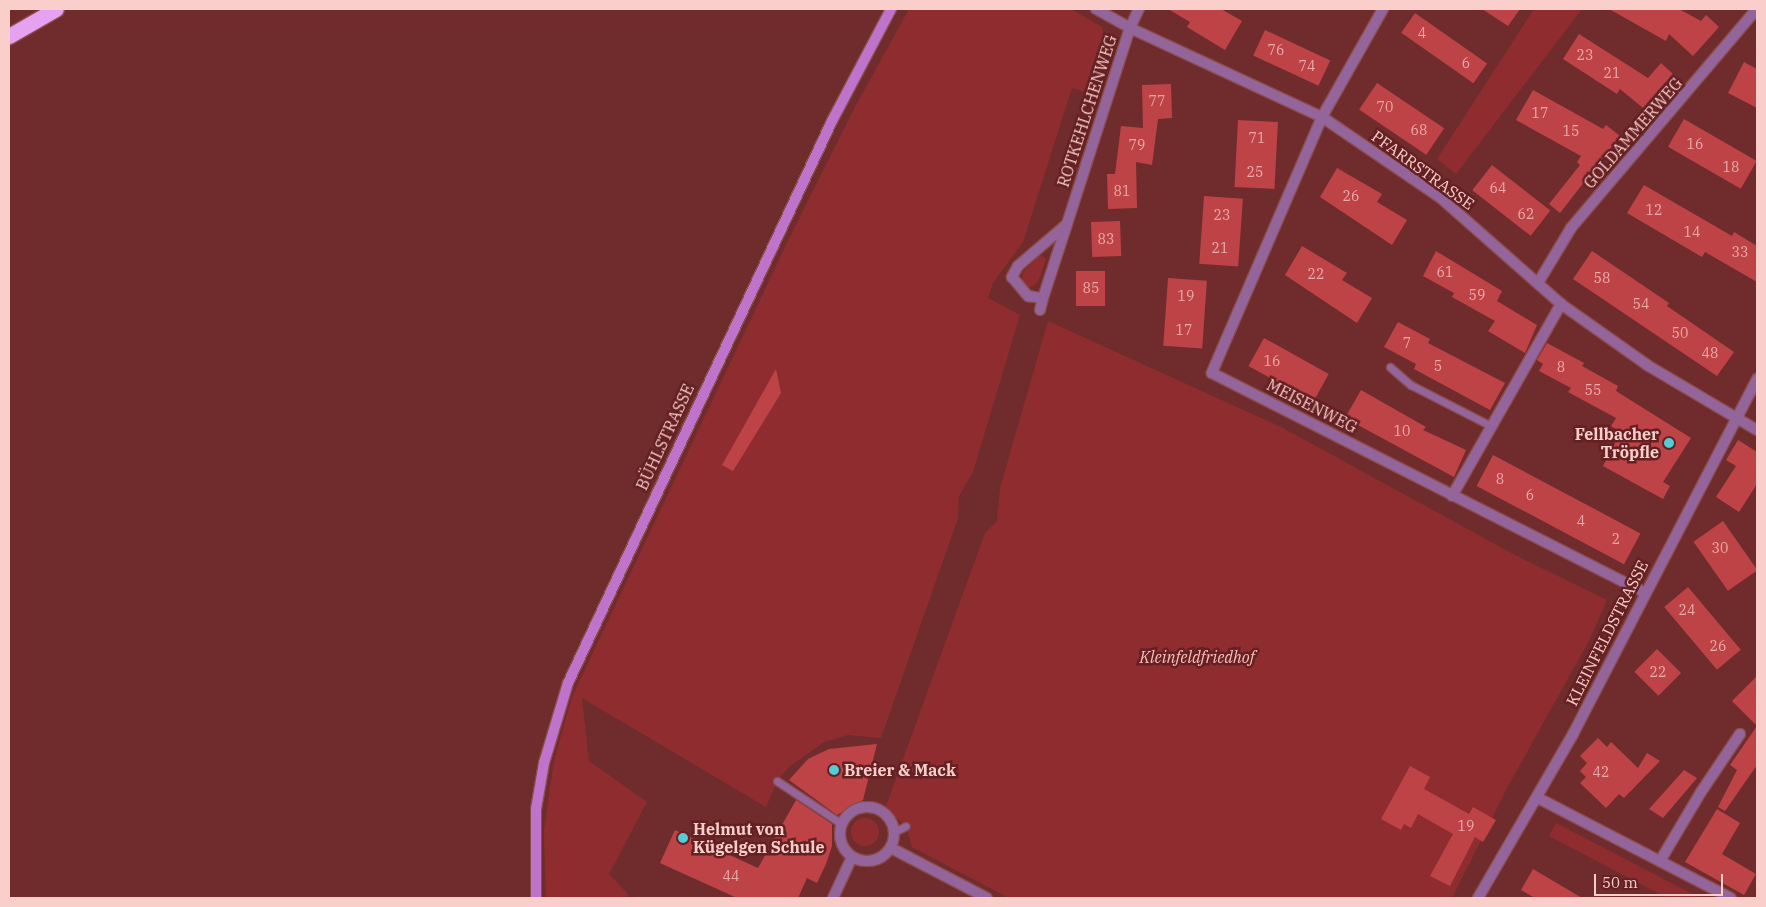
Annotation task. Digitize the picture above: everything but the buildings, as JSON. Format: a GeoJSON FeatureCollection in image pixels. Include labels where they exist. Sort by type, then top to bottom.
{"type":"FeatureCollection","features":[{"type":"Feature","properties":{"kind":"highway"},"geometry":{"type":"LineString","coordinates":[[9,36],[56,9]]}},
{"type":"Feature","properties":{"kind":"main road","name":"BÜHLSTRASSE"},"geometry":{"type":"LineString","coordinates":[[536,898],[536,810],[544,762],[568,683],[832,121],[891,9]]}},
{"type":"Feature","properties":{"kind":"street","name":"PFARRSTRASSE"},"geometry":{"type":"LineString","coordinates":[[1096,9],[1130,28],[1322,117],[1442,199],[1561,304],[1647,365],[1757,430]]}},
{"type":"Feature","properties":{"kind":"street","name":"ROTKEHLCHENWEG"},"geometry":{"type":"LineString","coordinates":[[1040,310],[1130,28],[1139,9]]}},
{"type":"Feature","properties":{"kind":"street"},"geometry":{"type":"LineString","coordinates":[[1322,117],[1383,9]]}},
{"type":"Feature","properties":{"kind":"street","name":"GOLDAMMERWEG"},"geometry":{"type":"LineString","coordinates":[[1538,283],[1572,228],[1757,9]]}},
{"type":"Feature","properties":{"kind":"street","name":"MEISENWEG"},"geometry":{"type":"LineString","coordinates":[[1322,117],[1212,373],[1645,593]]}},
{"type":"Feature","properties":{"kind":"street"},"geometry":{"type":"LineString","coordinates":[[1043,298],[1028,296],[1012,277],[1018,266],[1067,224]]}},
{"type":"Feature","properties":{"kind":"street"},"geometry":{"type":"LineString","coordinates":[[1452,496],[1561,304]]}},
{"type":"Feature","properties":{"kind":"street","name":"KLEINFELDSTRASSE"},"geometry":{"type":"LineString","coordinates":[[1478,898],[1538,798],[1757,379]]}},
{"type":"Feature","properties":{"kind":"street"},"geometry":{"type":"LineString","coordinates":[[1660,861],[1700,792],[1740,734]]}},
{"type":"Feature","properties":{"kind":"street"},"geometry":{"type":"LineString","coordinates":[[1538,798],[1731,898]]}},
{"type":"Feature","properties":{"kind":"street"},"geometry":{"type":"LineString","coordinates":[[863,807],[879,810],[886,815],[894,832],[891,848],[886,854],[870,861],[852,857],[841,842],[842,824],[850,813],[863,807]]}},
{"type":"Feature","properties":{"kind":"street"},"geometry":{"type":"LineString","coordinates":[[891,848],[987,898]]}},
{"type":"Feature","properties":{"kind":"street"},"geometry":{"type":"LineString","coordinates":[[833,898],[852,857]]}},
{"type":"Feature","properties":{"kind":"lane"},"geometry":{"type":"LineString","coordinates":[[1390,367],[1411,385],[1491,426]]}},
{"type":"Feature","properties":{"kind":"lane"},"geometry":{"type":"LineString","coordinates":[[777,781],[842,824]]}},
{"type":"Feature","properties":{"kind":"lane"},"geometry":{"type":"LineString","coordinates":[[894,832],[906,826]]}},
{"type":"Feature","properties":{"kind":"green space"},"geometry":{"type":"Polygon","coordinates":[[[909,9],[1071,9],[1102,27],[1107,57],[1092,94],[1072,88],[1023,242],[993,283],[988,298],[1020,315],[973,472],[959,496],[958,518],[881,738],[848,735],[824,742],[789,767],[777,781],[766,807],[582,698],[589,761],[647,802],[609,874],[628,894],[627,898],[546,898],[544,831],[554,761],[572,697],[786,245],[856,105],[909,9]]]}},
{"type":"Feature","properties":{"kind":"green space"},"geometry":{"type":"Polygon","coordinates":[[[1534,9],[1582,9],[1456,174],[1437,159],[1534,9]]]}},
{"type":"Feature","properties":{"kind":"green space"},"geometry":{"type":"Polygon","coordinates":[[[1040,255],[1046,259],[1038,282],[1031,287],[1025,286],[1022,280],[1023,272],[1040,255]]]}},
{"type":"Feature","properties":{"kind":"green space","name":"Kleinfeldfriedhof"},"geometry":{"type":"Polygon","coordinates":[[[1048,321],[1281,427],[1515,555],[1607,600],[1590,639],[1507,788],[1452,898],[1009,898],[912,847],[906,826],[885,809],[985,533],[997,521],[1000,488],[1048,321]]]}},
{"type":"Feature","properties":{"kind":"green space"},"geometry":{"type":"Polygon","coordinates":[[[865,818],[875,822],[879,832],[875,842],[865,846],[855,842],[851,832],[855,822],[865,818]]]}},
{"type":"Feature","properties":{"kind":"green space"},"geometry":{"type":"Polygon","coordinates":[[[1556,823],[1698,897],[1667,898],[1549,836],[1556,823]]]}},
{"type":"Feature","properties":{"kind":"place","name":"Fellbacher Tröpfle"},"geometry":{"type":"Point","coordinates":[1669,443]}},
{"type":"Feature","properties":{"kind":"place","name":"Breier & Mack"},"geometry":{"type":"Point","coordinates":[834,770]}},
{"type":"Feature","properties":{"kind":"place","name":"Helmut von Kügelgen Schule"},"geometry":{"type":"Point","coordinates":[683,838]}}]}
